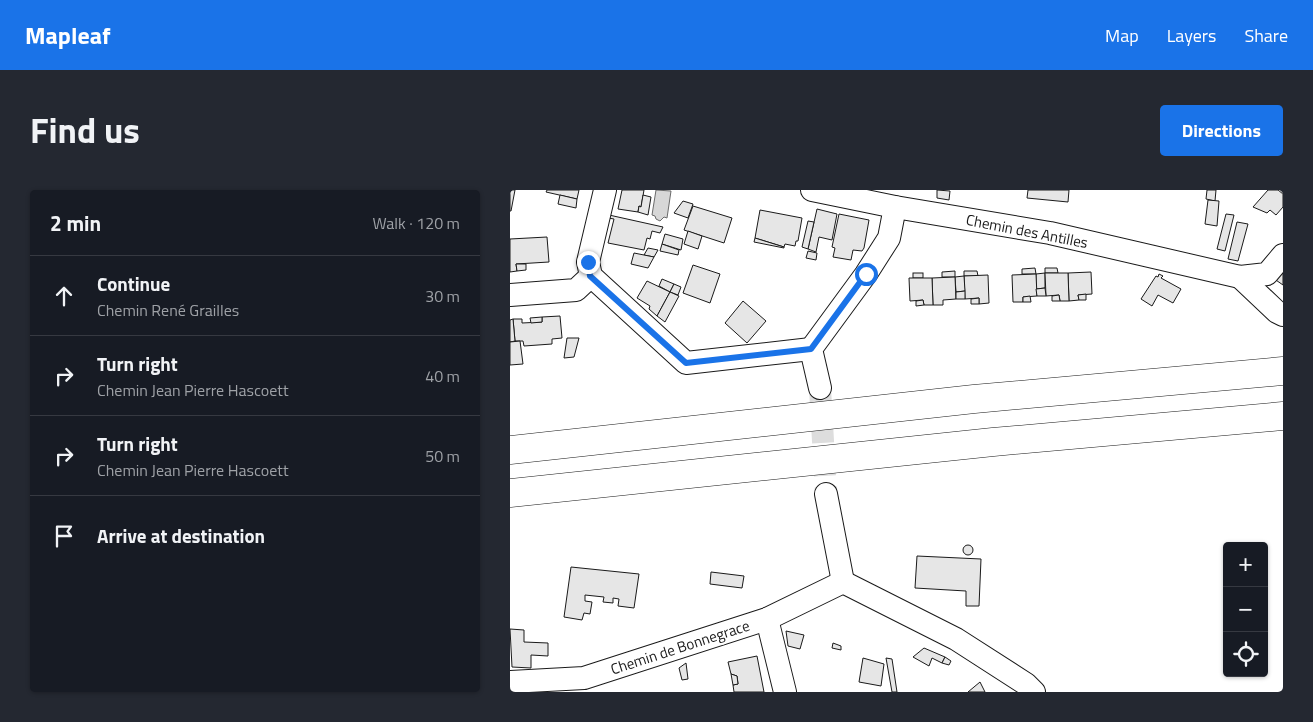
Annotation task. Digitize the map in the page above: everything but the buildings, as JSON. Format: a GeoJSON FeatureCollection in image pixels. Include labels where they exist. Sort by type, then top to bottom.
{"type":"FeatureCollection","features":[{"type":"Feature","properties":{"kind":"highway"},"geometry":{"type":"LineString","coordinates":[[1193,378],[1283,361]]}},
{"type":"Feature","properties":{"kind":"highway"},"geometry":{"type":"LineString","coordinates":[[510,450],[974,399],[1283,371]]}},
{"type":"Feature","properties":{"kind":"highway"},"geometry":{"type":"LineString","coordinates":[[510,493],[993,442],[1283,416]]}},
{"type":"Feature","properties":{"kind":"street"},"geometry":{"type":"LineString","coordinates":[[604,190],[588,262],[590,276],[686,363],[811,349],[866,274],[888,238],[895,207]]}},
{"type":"Feature","properties":{"kind":"street","name":"Chemin des Antilles"},"geometry":{"type":"LineString","coordinates":[[812,190],[895,207],[1050,233],[1240,277]]}},
{"type":"Feature","properties":{"kind":"street"},"geometry":{"type":"LineString","coordinates":[[1240,277],[1267,274],[1283,255]]}},
{"type":"Feature","properties":{"kind":"street"},"geometry":{"type":"LineString","coordinates":[[510,295],[576,290],[590,276]]}},
{"type":"Feature","properties":{"kind":"street"},"geometry":{"type":"LineString","coordinates":[[1240,277],[1277,312],[1283,315]]}},
{"type":"Feature","properties":{"kind":"street"},"geometry":{"type":"LineString","coordinates":[[811,349],[820,388]]}},
{"type":"Feature","properties":{"kind":"street"},"geometry":{"type":"LineString","coordinates":[[826,494],[842,582],[956,639],[1026,684],[1034,692]]}},
{"type":"Feature","properties":{"kind":"street","name":"Chemin de Bonnegrace"},"geometry":{"type":"LineString","coordinates":[[510,682],[584,678],[767,619],[842,582]]}},
{"type":"Feature","properties":{"kind":"street"},"geometry":{"type":"LineString","coordinates":[[767,619],[785,692]]}},
{"type":"Feature","properties":{"kind":"shaded area"},"geometry":{"type":"Polygon","coordinates":[[[656,190],[671,191],[667,218],[664,217],[660,221],[652,215],[656,190]]]}},
{"type":"Feature","properties":{"kind":"tunnel"},"geometry":{"type":"LineString","coordinates":[[820,388],[826,494]]}},
{"type":"Feature","properties":{"kind":"route"},"geometry":{"type":"LineString","coordinates":[[588,262],[590,276],[686,363],[811,349],[866,274]]}}]}
